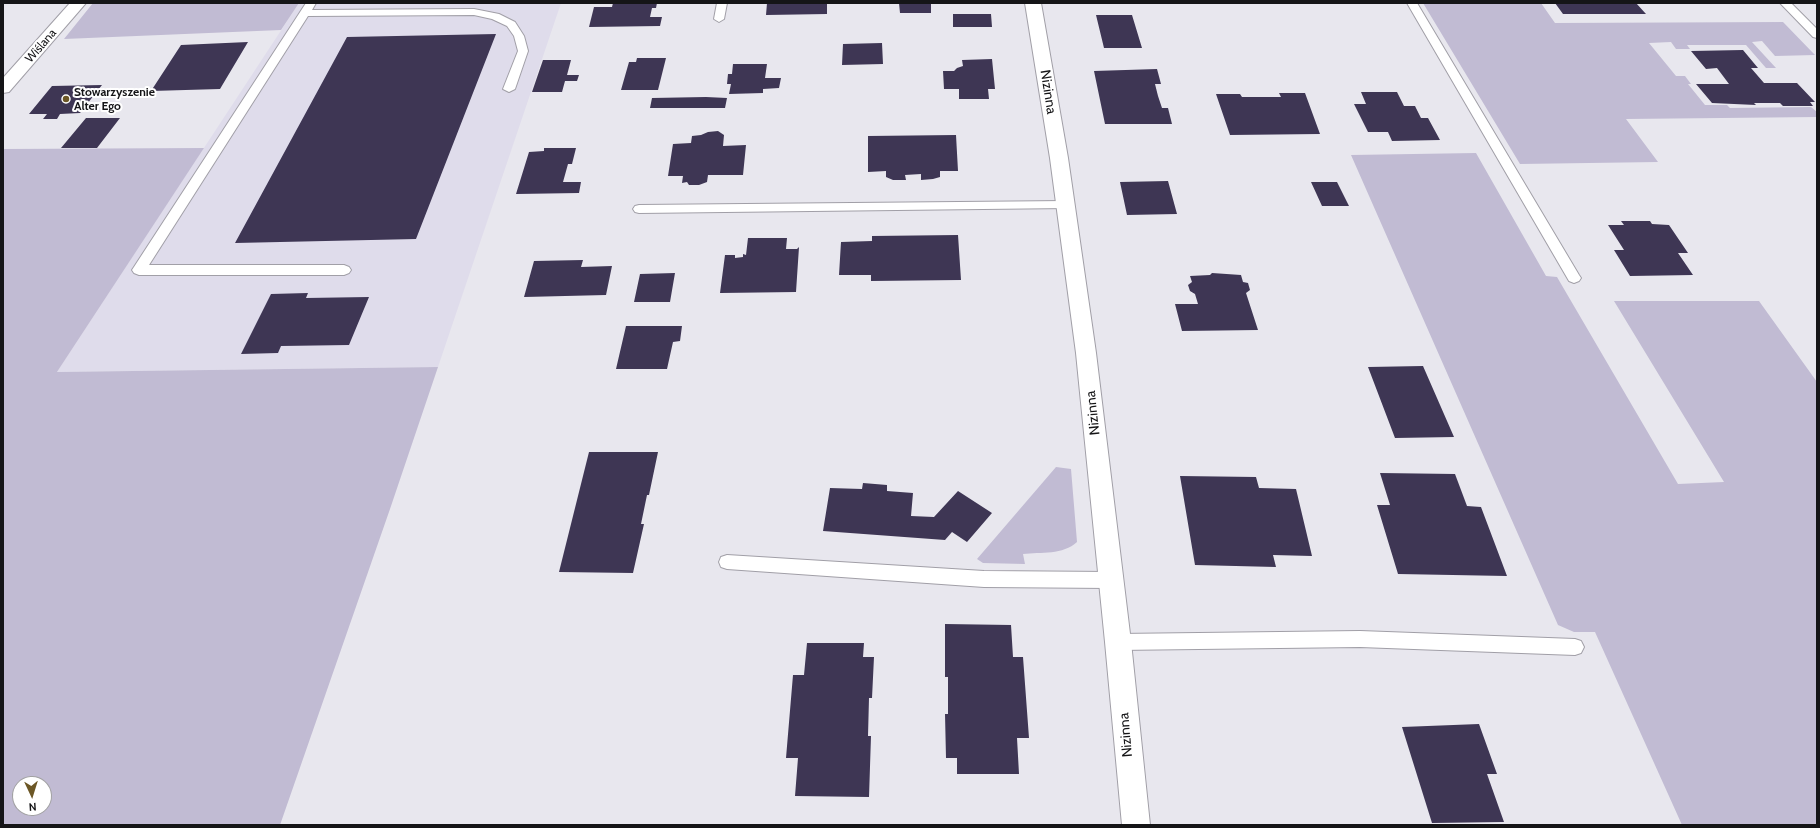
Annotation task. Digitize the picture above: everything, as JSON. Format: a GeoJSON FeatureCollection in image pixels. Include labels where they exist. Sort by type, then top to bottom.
{"type":"FeatureCollection","features":[{"type":"Feature","properties":{"kind":"street","name":"Wiślana"},"geometry":{"type":"LineString","coordinates":[[3,88],[78,3]]}},
{"type":"Feature","properties":{"kind":"street","name":"Nizinna"},"geometry":{"type":"LineString","coordinates":[[1033,3],[1065,205],[1086,353],[1118,642],[1136,825]]}},
{"type":"Feature","properties":{"kind":"lane"},"geometry":{"type":"LineString","coordinates":[[719,19],[722,3]]}},
{"type":"Feature","properties":{"kind":"lane"},"geometry":{"type":"LineString","coordinates":[[1412,3],[1574,278]]}},
{"type":"Feature","properties":{"kind":"lane"},"geometry":{"type":"LineString","coordinates":[[1785,3],[1817,35]]}},
{"type":"Feature","properties":{"kind":"lane"},"geometry":{"type":"LineString","coordinates":[[344,270],[139,270],[308,8],[474,12],[495,16],[511,24],[519,36],[523,51],[509,89]]}},
{"type":"Feature","properties":{"kind":"lane"},"geometry":{"type":"LineString","coordinates":[[639,210],[1065,205]]}},
{"type":"Feature","properties":{"kind":"lane"},"geometry":{"type":"LineString","coordinates":[[726,562],[984,580],[1110,580]]}},
{"type":"Feature","properties":{"kind":"lane"},"geometry":{"type":"LineString","coordinates":[[1118,642],[1360,639],[1575,647]]}},
{"type":"Feature","properties":{"kind":"shaded area"},"geometry":{"type":"Polygon","coordinates":[[[93,3],[299,3],[281,30],[64,39],[93,3]]]}},
{"type":"Feature","properties":{"kind":"shaded area"},"geometry":{"type":"Polygon","coordinates":[[[299,3],[561,3],[438,367],[57,372],[299,3]]]}},
{"type":"Feature","properties":{"kind":"shaded area"},"geometry":{"type":"Polygon","coordinates":[[[1423,3],[1541,3],[1555,23],[1783,22],[1815,55],[1775,56],[1762,41],[1752,42],[1776,68],[1766,68],[1746,45],[1687,45],[1690,49],[1676,49],[1671,42],[1649,43],[1676,76],[1685,76],[1691,84],[1688,84],[1705,105],[1727,105],[1730,108],[1811,107],[1817,112],[1817,117],[1626,119],[1658,162],[1520,164],[1423,3]]]}},
{"type":"Feature","properties":{"kind":"shaded area"},"geometry":{"type":"Polygon","coordinates":[[[204,148],[57,372],[438,367],[280,825],[3,825],[3,149],[204,148]]]}},
{"type":"Feature","properties":{"kind":"shaded area"},"geometry":{"type":"Polygon","coordinates":[[[1476,153],[1546,276],[1557,277],[1678,484],[1724,482],[1614,301],[1759,301],[1817,382],[1817,825],[1682,825],[1595,632],[1574,632],[1558,625],[1351,155],[1476,153]]]}},
{"type":"Feature","properties":{"kind":"shaded area"},"geometry":{"type":"Polygon","coordinates":[[[1056,467],[1071,469],[1077,542],[1059,551],[1023,554],[1025,564],[983,563],[977,559],[1056,467]]]}},
{"type":"Feature","properties":{"kind":"building"},"geometry":{"type":"Polygon","coordinates":[[[613,3],[657,3],[656,8],[652,8],[650,17],[662,17],[660,26],[589,27],[594,7],[612,7],[613,3]]]}},
{"type":"Feature","properties":{"kind":"building"},"geometry":{"type":"Polygon","coordinates":[[[767,3],[827,3],[827,14],[766,15],[767,3]]]}},
{"type":"Feature","properties":{"kind":"building"},"geometry":{"type":"Polygon","coordinates":[[[899,3],[933,3],[931,4],[931,13],[900,13],[899,3]]]}},
{"type":"Feature","properties":{"kind":"building"},"geometry":{"type":"Polygon","coordinates":[[[1555,3],[1636,3],[1646,14],[1563,14],[1555,3]]]}},
{"type":"Feature","properties":{"kind":"building"},"geometry":{"type":"Polygon","coordinates":[[[953,14],[991,14],[992,27],[953,27],[953,14]]]}},
{"type":"Feature","properties":{"kind":"building"},"geometry":{"type":"Polygon","coordinates":[[[1096,15],[1132,15],[1142,48],[1104,48],[1096,15]]]}},
{"type":"Feature","properties":{"kind":"building"},"geometry":{"type":"Polygon","coordinates":[[[496,34],[416,239],[235,243],[347,37],[496,34]]]}},
{"type":"Feature","properties":{"kind":"building"},"geometry":{"type":"Polygon","coordinates":[[[248,42],[220,89],[151,91],[181,45],[248,42]]]}},
{"type":"Feature","properties":{"kind":"building"},"geometry":{"type":"Polygon","coordinates":[[[882,43],[883,64],[842,65],[843,44],[882,43]]]}},
{"type":"Feature","properties":{"kind":"building"},"geometry":{"type":"Polygon","coordinates":[[[1743,50],[1758,68],[1751,68],[1764,83],[1797,83],[1815,102],[1810,102],[1813,106],[1783,106],[1780,103],[1754,103],[1756,105],[1712,103],[1696,84],[1729,84],[1717,68],[1706,69],[1691,51],[1743,50]]]}},
{"type":"Feature","properties":{"kind":"building"},"geometry":{"type":"Polygon","coordinates":[[[637,58],[666,58],[658,90],[621,90],[629,62],[636,62],[637,58]]]}},
{"type":"Feature","properties":{"kind":"building"},"geometry":{"type":"Polygon","coordinates":[[[992,59],[995,89],[988,89],[989,99],[959,99],[959,89],[944,89],[943,71],[954,71],[963,66],[962,60],[992,59]]]}},
{"type":"Feature","properties":{"kind":"building"},"geometry":{"type":"Polygon","coordinates":[[[543,60],[571,60],[567,75],[579,75],[577,81],[565,81],[562,92],[532,92],[543,60]]]}},
{"type":"Feature","properties":{"kind":"building"},"geometry":{"type":"Polygon","coordinates":[[[733,64],[767,64],[765,78],[781,78],[779,88],[763,89],[763,93],[729,94],[731,84],[727,84],[728,74],[732,74],[733,64]]]}},
{"type":"Feature","properties":{"kind":"building"},"geometry":{"type":"Polygon","coordinates":[[[1157,69],[1161,84],[1155,84],[1158,96],[1162,108],[1168,108],[1172,124],[1105,124],[1094,71],[1157,69]]]}},
{"type":"Feature","properties":{"kind":"building","name":"Stowarzyszenie Alter Ego"},"geometry":{"type":"Polygon","coordinates":[[[102,85],[80,113],[60,114],[57,119],[43,119],[47,114],[29,114],[52,86],[102,85]]]}},
{"type":"Feature","properties":{"kind":"building"},"geometry":{"type":"Polygon","coordinates":[[[1361,92],[1397,92],[1404,106],[1415,106],[1421,118],[1428,118],[1440,140],[1392,141],[1388,132],[1368,132],[1354,104],[1366,104],[1361,92]]]}},
{"type":"Feature","properties":{"kind":"building"},"geometry":{"type":"Polygon","coordinates":[[[1279,93],[1305,93],[1320,134],[1230,135],[1216,94],[1240,94],[1242,97],[1281,97],[1279,93]]]}},
{"type":"Feature","properties":{"kind":"building"},"geometry":{"type":"Polygon","coordinates":[[[652,98],[727,98],[725,108],[650,108],[652,98]]]}},
{"type":"Feature","properties":{"kind":"building"},"geometry":{"type":"Polygon","coordinates":[[[86,118],[120,118],[97,148],[61,148],[86,118]]]}},
{"type":"Feature","properties":{"kind":"building"},"geometry":{"type":"Polygon","coordinates":[[[718,131],[724,135],[723,146],[746,145],[743,175],[708,175],[707,182],[699,185],[689,185],[687,182],[682,183],[683,176],[668,176],[673,144],[691,143],[692,136],[718,131]]]}},
{"type":"Feature","properties":{"kind":"building"},"geometry":{"type":"Polygon","coordinates":[[[956,135],[958,171],[940,171],[940,177],[921,180],[921,174],[905,175],[906,180],[893,180],[886,177],[886,171],[868,172],[868,136],[956,135]]]}},
{"type":"Feature","properties":{"kind":"building"},"geometry":{"type":"Polygon","coordinates":[[[544,148],[576,148],[572,164],[568,164],[563,182],[581,182],[579,193],[516,194],[529,152],[544,151],[544,148]]]}},
{"type":"Feature","properties":{"kind":"building"},"geometry":{"type":"Polygon","coordinates":[[[1168,181],[1177,214],[1127,215],[1120,182],[1168,181]]]}},
{"type":"Feature","properties":{"kind":"building"},"geometry":{"type":"Polygon","coordinates":[[[1311,182],[1337,182],[1349,206],[1322,206],[1311,182]]]}},
{"type":"Feature","properties":{"kind":"building"},"geometry":{"type":"Polygon","coordinates":[[[1621,221],[1650,221],[1652,224],[1669,225],[1688,253],[1678,253],[1693,275],[1630,276],[1614,250],[1624,250],[1608,225],[1624,225],[1621,221]]]}},
{"type":"Feature","properties":{"kind":"building"},"geometry":{"type":"Polygon","coordinates":[[[958,235],[961,280],[871,281],[871,275],[839,275],[841,242],[872,241],[872,236],[958,235]]]}},
{"type":"Feature","properties":{"kind":"building"},"geometry":{"type":"Polygon","coordinates":[[[748,238],[787,238],[786,249],[797,249],[799,247],[796,292],[720,293],[725,255],[735,255],[735,258],[743,257],[743,254],[746,255],[748,238]]]}},
{"type":"Feature","properties":{"kind":"building"},"geometry":{"type":"Polygon","coordinates":[[[583,260],[581,267],[612,266],[606,295],[524,297],[534,261],[583,260]]]}},
{"type":"Feature","properties":{"kind":"building"},"geometry":{"type":"Polygon","coordinates":[[[675,273],[670,302],[634,302],[640,274],[675,273]]]}},
{"type":"Feature","properties":{"kind":"building"},"geometry":{"type":"Polygon","coordinates":[[[1212,273],[1241,275],[1243,282],[1248,283],[1250,290],[1246,293],[1258,330],[1182,331],[1175,304],[1198,304],[1195,294],[1190,291],[1188,285],[1192,282],[1190,276],[1210,275],[1212,273]]]}},
{"type":"Feature","properties":{"kind":"building"},"geometry":{"type":"Polygon","coordinates":[[[308,293],[306,298],[369,297],[349,345],[281,346],[278,353],[241,354],[271,294],[308,293]]]}},
{"type":"Feature","properties":{"kind":"building"},"geometry":{"type":"Polygon","coordinates":[[[626,326],[682,326],[680,341],[673,342],[667,369],[616,369],[626,326]]]}},
{"type":"Feature","properties":{"kind":"building"},"geometry":{"type":"Polygon","coordinates":[[[1423,366],[1454,437],[1395,438],[1368,367],[1423,366]]]}},
{"type":"Feature","properties":{"kind":"building"},"geometry":{"type":"Polygon","coordinates":[[[589,452],[658,452],[641,524],[644,524],[633,573],[559,572],[589,452]]]}},
{"type":"Feature","properties":{"kind":"building"},"geometry":{"type":"Polygon","coordinates":[[[1380,473],[1455,474],[1467,506],[1481,507],[1507,576],[1398,574],[1377,505],[1390,505],[1380,473]]]}},
{"type":"Feature","properties":{"kind":"building"},"geometry":{"type":"Polygon","coordinates":[[[1180,476],[1256,477],[1259,488],[1296,489],[1312,556],[1273,555],[1276,567],[1195,565],[1180,476]]]}},
{"type":"Feature","properties":{"kind":"building"},"geometry":{"type":"Polygon","coordinates":[[[863,483],[887,485],[887,491],[913,493],[911,516],[934,517],[958,491],[992,513],[967,542],[952,532],[945,540],[823,531],[830,488],[862,489],[863,483]]]}},
{"type":"Feature","properties":{"kind":"building"},"geometry":{"type":"Polygon","coordinates":[[[945,624],[1011,625],[1013,657],[1023,657],[1029,738],[1017,738],[1019,774],[957,774],[957,758],[946,758],[945,714],[948,714],[948,677],[945,677],[945,624]]]}},
{"type":"Feature","properties":{"kind":"building"},"geometry":{"type":"Polygon","coordinates":[[[807,643],[864,643],[863,657],[874,657],[872,698],[869,698],[868,736],[871,736],[869,797],[795,796],[798,758],[786,758],[793,675],[804,675],[807,643]]]}},
{"type":"Feature","properties":{"kind":"building"},"geometry":{"type":"Polygon","coordinates":[[[1479,724],[1497,774],[1487,774],[1504,822],[1432,823],[1402,727],[1479,724]]]}},
{"type":"Feature","properties":{"kind":"place","name":"Stowarzyszenie Alter Ego"},"geometry":{"type":"Point","coordinates":[66,99]}}]}
